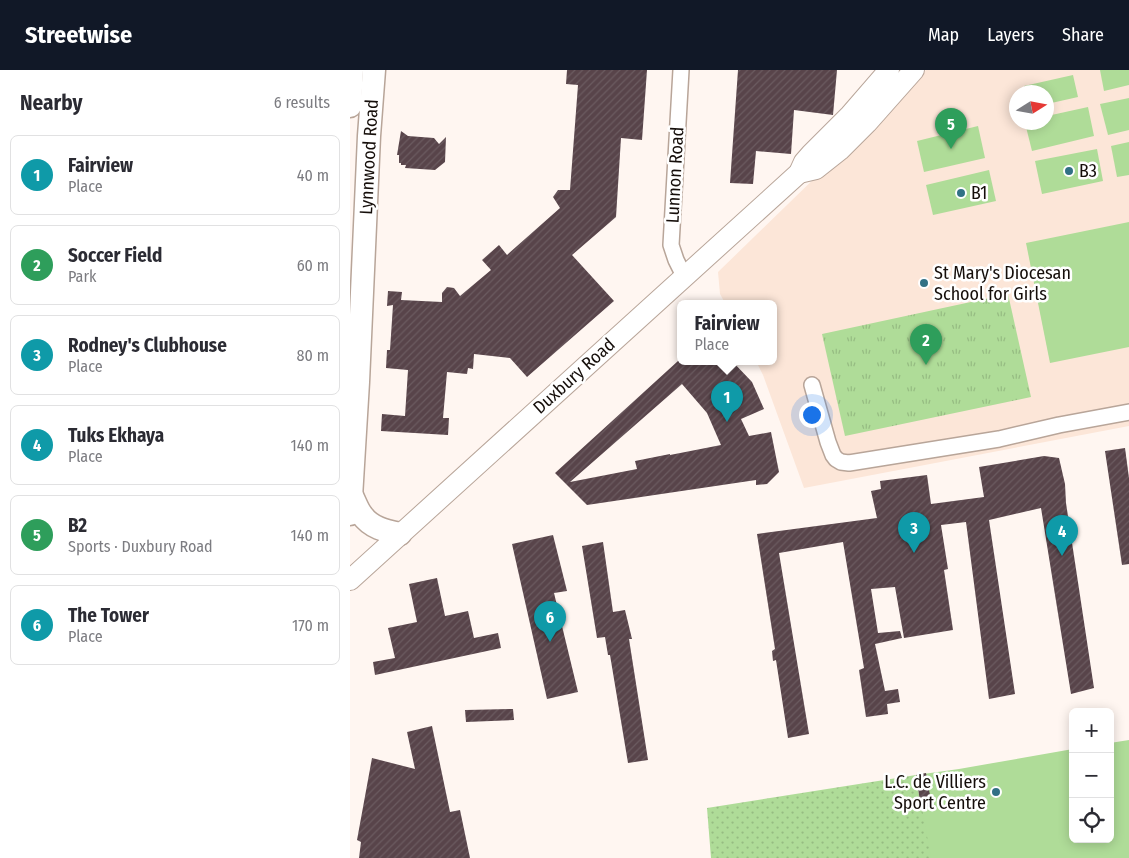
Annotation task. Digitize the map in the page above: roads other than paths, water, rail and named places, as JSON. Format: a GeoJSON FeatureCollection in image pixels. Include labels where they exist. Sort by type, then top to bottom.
{"type":"FeatureCollection","features":[{"type":"Feature","properties":{"kind":"main road","name":"Lynnwood Road"},"geometry":{"type":"LineString","coordinates":[[350,106],[352,70]]}},
{"type":"Feature","properties":{"kind":"main road","name":"Lynnwood Road"},"geometry":{"type":"LineString","coordinates":[[350,504],[374,70]]}},
{"type":"Feature","properties":{"kind":"main road","name":"Duxbury Road"},"geometry":{"type":"LineString","coordinates":[[350,580],[799,173],[804,162],[850,115],[889,70]]}},
{"type":"Feature","properties":{"kind":"main road","name":"Duxbury Road"},"geometry":{"type":"LineString","coordinates":[[799,173],[816,169],[840,150],[914,70]]}},
{"type":"Feature","properties":{"kind":"main road"},"geometry":{"type":"LineString","coordinates":[[350,340],[352,327],[360,316]]}},
{"type":"Feature","properties":{"kind":"main road"},"geometry":{"type":"LineString","coordinates":[[350,504],[377,528],[400,534]]}},
{"type":"Feature","properties":{"kind":"street","name":"Lunnon Road"},"geometry":{"type":"LineString","coordinates":[[682,70],[671,245],[684,276]]}},
{"type":"Feature","properties":{"kind":"street"},"geometry":{"type":"LineString","coordinates":[[812,384],[828,442],[833,455],[841,462],[998,439],[1129,412]]}},
{"type":"Feature","properties":{"kind":"place","name":"B2"},"geometry":{"type":"Point","coordinates":[951,149]}},
{"type":"Feature","properties":{"kind":"place","name":"B3"},"geometry":{"type":"Point","coordinates":[1069,171]}},
{"type":"Feature","properties":{"kind":"place","name":"B1"},"geometry":{"type":"Point","coordinates":[961,193]}},
{"type":"Feature","properties":{"kind":"place","name":"St Mary's Diocesan School for Girls"},"geometry":{"type":"Point","coordinates":[924,283]}},
{"type":"Feature","properties":{"kind":"place","name":"Soccer Field"},"geometry":{"type":"Point","coordinates":[926,365]}},
{"type":"Feature","properties":{"kind":"place","name":"Fairview"},"geometry":{"type":"Point","coordinates":[727,422]}},
{"type":"Feature","properties":{"kind":"place","name":"Rodney's Clubhouse"},"geometry":{"type":"Point","coordinates":[914,553]}},
{"type":"Feature","properties":{"kind":"place","name":"Tuks Ekhaya"},"geometry":{"type":"Point","coordinates":[1062,556]}},
{"type":"Feature","properties":{"kind":"place","name":"The Tower"},"geometry":{"type":"Point","coordinates":[550,642]}},
{"type":"Feature","properties":{"kind":"place","name":"L.C. de Villiers Sport Centre"},"geometry":{"type":"Point","coordinates":[996,792]}}]}
